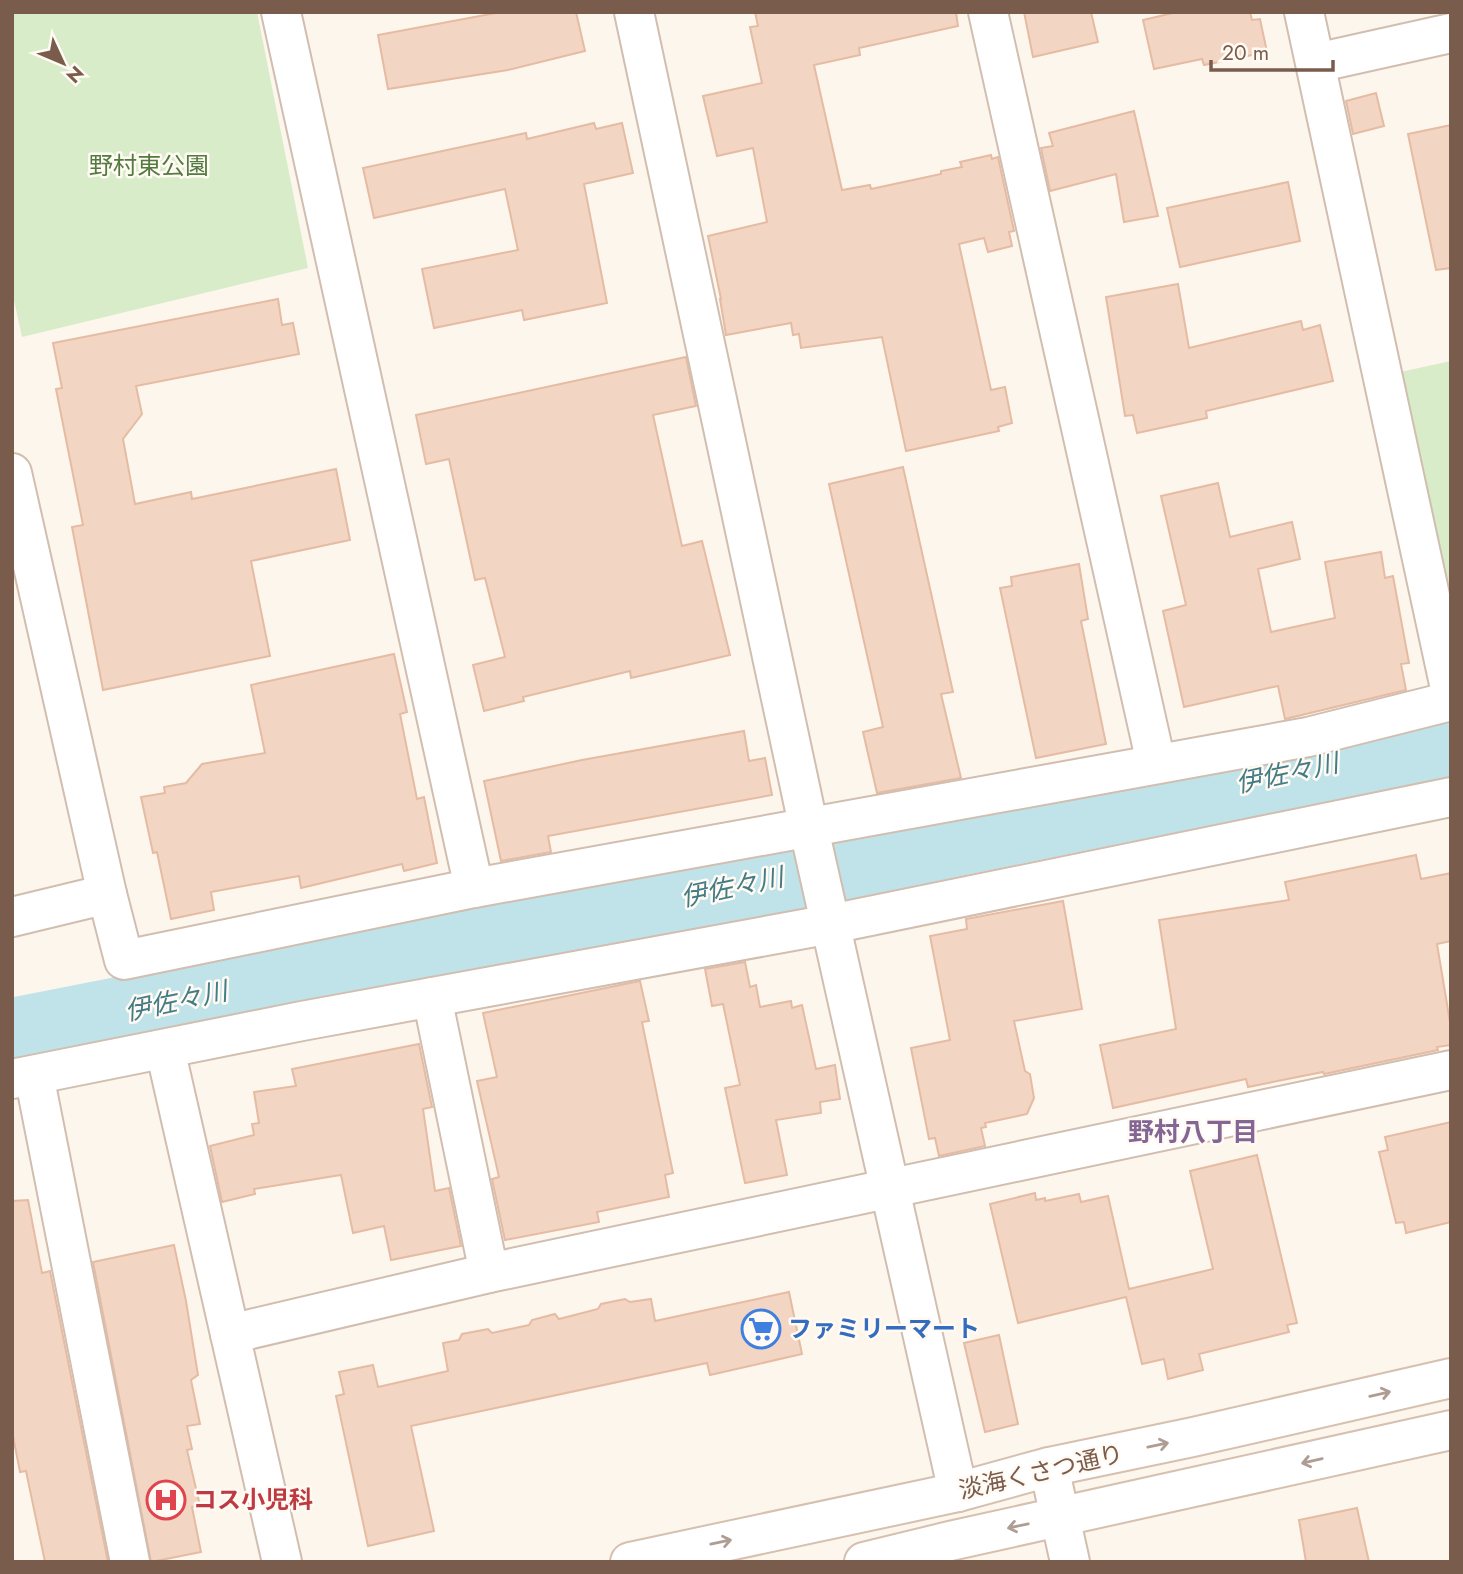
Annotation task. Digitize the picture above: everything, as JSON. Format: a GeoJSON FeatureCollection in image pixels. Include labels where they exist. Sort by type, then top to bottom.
{"type":"FeatureCollection","features":[{"type":"Feature","properties":{"kind":"street"},"geometry":{"type":"LineString","coordinates":[[281,12],[474,888]]}},
{"type":"Feature","properties":{"kind":"street"},"geometry":{"type":"LineString","coordinates":[[634,12],[809,829],[958,1492]]}},
{"type":"Feature","properties":{"kind":"street"},"geometry":{"type":"LineString","coordinates":[[988,12],[1156,763]]}},
{"type":"Feature","properties":{"kind":"street"},"geometry":{"type":"LineString","coordinates":[[1304,12],[1451,693]]}},
{"type":"Feature","properties":{"kind":"street"},"geometry":{"type":"LineString","coordinates":[[1316,63],[1451,33]]}},
{"type":"Feature","properties":{"kind":"street"},"geometry":{"type":"LineString","coordinates":[[12,473],[124,960],[474,888],[1308,737],[1451,701]]}},
{"type":"Feature","properties":{"kind":"street"},"geometry":{"type":"LineString","coordinates":[[130,1562],[23,1077],[831,925],[1451,797]]}},
{"type":"Feature","properties":{"kind":"street"},"geometry":{"type":"LineString","coordinates":[[12,917],[107,894]]}},
{"type":"Feature","properties":{"kind":"street"},"geometry":{"type":"LineString","coordinates":[[432,998],[489,1273]]}},
{"type":"Feature","properties":{"kind":"street"},"geometry":{"type":"LineString","coordinates":[[165,1049],[282,1562]]}},
{"type":"Feature","properties":{"kind":"street"},"geometry":{"type":"LineString","coordinates":[[230,1334],[489,1273],[1451,1070]]}},
{"type":"Feature","properties":{"kind":"street","name":"淡海くさつ通り"},"geometry":{"type":"LineString","coordinates":[[630,1562],[958,1492],[1049,1467],[1451,1378]]}},
{"type":"Feature","properties":{"kind":"street","name":"淡海くさつ通り"},"geometry":{"type":"LineString","coordinates":[[864,1562],[1451,1430]]}},
{"type":"Feature","properties":{"kind":"street"},"geometry":{"type":"LineString","coordinates":[[1049,1467],[1070,1562]]}},
{"type":"Feature","properties":{"kind":"green space","name":"野村東公園"},"geometry":{"type":"Polygon","coordinates":[[[12,12],[257,12],[308,268],[22,337],[12,291],[12,12]]]}},
{"type":"Feature","properties":{"kind":"green space"},"geometry":{"type":"Polygon","coordinates":[[[1451,361],[1451,608],[1400,372],[1451,361]]]}},
{"type":"Feature","properties":{"kind":"building"},"geometry":{"type":"Polygon","coordinates":[[[501,12],[576,12],[585,51],[508,70],[388,89],[378,35],[501,12]]]}},
{"type":"Feature","properties":{"kind":"building"},"geometry":{"type":"Polygon","coordinates":[[[755,12],[956,12],[958,26],[859,48],[860,55],[814,65],[842,190],[870,185],[871,189],[941,174],[941,171],[962,167],[960,162],[991,155],[992,159],[998,157],[1014,231],[1009,232],[1012,246],[988,252],[984,238],[959,244],[991,390],[1005,387],[1012,423],[998,427],[999,431],[906,451],[882,337],[801,348],[799,334],[793,335],[791,323],[726,335],[708,236],[767,222],[753,148],[717,156],[703,96],[762,83],[750,27],[758,26],[755,12]]]}},
{"type":"Feature","properties":{"kind":"building"},"geometry":{"type":"Polygon","coordinates":[[[1024,12],[1091,12],[1098,42],[1033,57],[1024,12]]]}},
{"type":"Feature","properties":{"kind":"building"},"geometry":{"type":"Polygon","coordinates":[[[1177,12],[1250,12],[1252,20],[1260,19],[1267,52],[1204,65],[1202,59],[1154,69],[1143,20],[1177,12]]]}},
{"type":"Feature","properties":{"kind":"building"},"geometry":{"type":"Polygon","coordinates":[[[1376,93],[1384,126],[1353,134],[1346,101],[1376,93]]]}},
{"type":"Feature","properties":{"kind":"building"},"geometry":{"type":"Polygon","coordinates":[[[1134,111],[1158,216],[1124,222],[1116,174],[1050,191],[1041,148],[1053,146],[1049,133],[1134,111]]]}},
{"type":"Feature","properties":{"kind":"building"},"geometry":{"type":"Polygon","coordinates":[[[594,123],[596,129],[622,123],[633,173],[584,184],[607,303],[524,320],[522,310],[434,328],[422,269],[518,250],[505,189],[374,218],[363,168],[526,133],[527,139],[594,123]]]}},
{"type":"Feature","properties":{"kind":"building"},"geometry":{"type":"Polygon","coordinates":[[[1451,125],[1451,268],[1436,270],[1408,134],[1451,125]]]}},
{"type":"Feature","properties":{"kind":"building"},"geometry":{"type":"Polygon","coordinates":[[[1288,182],[1300,241],[1180,267],[1167,208],[1288,182]]]}},
{"type":"Feature","properties":{"kind":"building"},"geometry":{"type":"Polygon","coordinates":[[[1178,284],[1189,348],[1301,321],[1303,330],[1320,325],[1333,381],[1206,411],[1207,418],[1137,433],[1133,415],[1125,416],[1106,297],[1178,284]]]}},
{"type":"Feature","properties":{"kind":"building"},"geometry":{"type":"Polygon","coordinates":[[[278,299],[282,325],[293,323],[299,354],[136,386],[142,414],[123,439],[135,504],[191,492],[192,499],[336,469],[350,540],[251,561],[270,656],[103,690],[72,527],[83,525],[56,389],[62,388],[53,343],[278,299]]]}},
{"type":"Feature","properties":{"kind":"building"},"geometry":{"type":"Polygon","coordinates":[[[686,357],[696,406],[653,415],[682,546],[702,541],[730,655],[631,678],[630,671],[523,697],[524,701],[484,711],[473,665],[505,657],[485,578],[475,580],[449,459],[426,464],[416,415],[686,357]]]}},
{"type":"Feature","properties":{"kind":"building"},"geometry":{"type":"Polygon","coordinates":[[[903,467],[953,692],[941,694],[961,778],[877,793],[863,732],[883,727],[829,484],[903,467]]]}},
{"type":"Feature","properties":{"kind":"building"},"geometry":{"type":"Polygon","coordinates":[[[1218,483],[1230,537],[1292,522],[1300,559],[1258,569],[1271,632],[1335,618],[1325,562],[1381,552],[1385,578],[1393,576],[1409,663],[1401,664],[1406,690],[1285,719],[1278,686],[1184,707],[1163,611],[1186,605],[1161,496],[1218,483]]]}},
{"type":"Feature","properties":{"kind":"building"},"geometry":{"type":"Polygon","coordinates":[[[1079,564],[1088,619],[1081,621],[1106,744],[1036,758],[1000,588],[1012,586],[1011,577],[1079,564]]]}},
{"type":"Feature","properties":{"kind":"building"},"geometry":{"type":"Polygon","coordinates":[[[394,654],[407,712],[400,714],[417,799],[424,797],[437,863],[404,871],[402,864],[301,888],[299,876],[211,892],[214,910],[171,919],[157,852],[153,853],[141,797],[165,793],[164,787],[186,783],[202,764],[265,753],[251,685],[394,654]]]}},
{"type":"Feature","properties":{"kind":"building"},"geometry":{"type":"Polygon","coordinates":[[[744,731],[749,761],[765,758],[772,795],[548,836],[551,852],[501,861],[484,781],[582,760],[744,731]]]}},
{"type":"Feature","properties":{"kind":"building"},"geometry":{"type":"Polygon","coordinates":[[[1416,855],[1421,879],[1451,873],[1451,941],[1437,944],[1451,1028],[1451,1045],[1324,1074],[1323,1072],[1248,1087],[1246,1079],[1113,1108],[1100,1045],[1176,1029],[1159,920],[1289,900],[1285,882],[1416,855]]]}},
{"type":"Feature","properties":{"kind":"building"},"geometry":{"type":"Polygon","coordinates":[[[1063,901],[1082,1009],[1014,1021],[1025,1071],[1030,1074],[1034,1098],[1027,1114],[985,1123],[986,1127],[981,1128],[985,1146],[939,1156],[935,1138],[929,1139],[911,1048],[950,1040],[930,936],[967,929],[966,919],[1063,901]]]}},
{"type":"Feature","properties":{"kind":"building"},"geometry":{"type":"Polygon","coordinates":[[[745,962],[750,987],[756,985],[760,1007],[791,1001],[792,1008],[802,1005],[816,1069],[835,1065],[840,1099],[820,1102],[821,1113],[776,1120],[787,1175],[745,1183],[725,1088],[740,1085],[723,1004],[712,1006],[705,969],[745,962]]]}},
{"type":"Feature","properties":{"kind":"building"},"geometry":{"type":"Polygon","coordinates":[[[640,981],[649,1021],[642,1022],[673,1173],[665,1175],[669,1197],[597,1212],[599,1222],[505,1240],[492,1179],[499,1177],[477,1081],[497,1077],[483,1013],[640,981]]]}},
{"type":"Feature","properties":{"kind":"building"},"geometry":{"type":"Polygon","coordinates":[[[419,1044],[432,1107],[423,1109],[435,1191],[449,1188],[461,1246],[391,1260],[384,1226],[353,1233],[341,1175],[254,1189],[255,1194],[222,1202],[210,1146],[254,1135],[252,1124],[259,1123],[254,1092],[296,1086],[292,1069],[419,1044]]]}},
{"type":"Feature","properties":{"kind":"building"},"geometry":{"type":"Polygon","coordinates":[[[1451,1122],[1451,1222],[1406,1233],[1404,1222],[1396,1223],[1379,1152],[1388,1150],[1385,1137],[1451,1122]]]}},
{"type":"Feature","properties":{"kind":"building"},"geometry":{"type":"Polygon","coordinates":[[[1257,1155],[1297,1323],[1287,1325],[1289,1332],[1199,1354],[1203,1370],[1168,1379],[1164,1359],[1142,1364],[1126,1297],[1018,1323],[990,1204],[1035,1193],[1036,1200],[1045,1198],[1045,1201],[1079,1194],[1081,1202],[1108,1196],[1129,1289],[1213,1269],[1190,1171],[1257,1155]]]}},
{"type":"Feature","properties":{"kind":"building"},"geometry":{"type":"Polygon","coordinates":[[[28,1200],[42,1273],[50,1271],[108,1562],[45,1562],[26,1471],[20,1472],[12,1431],[12,1201],[28,1200]]]}},
{"type":"Feature","properties":{"kind":"building"},"geometry":{"type":"Polygon","coordinates":[[[174,1245],[198,1375],[191,1380],[200,1424],[187,1426],[192,1449],[187,1450],[200,1506],[192,1507],[201,1552],[151,1562],[93,1262],[174,1245]]]}},
{"type":"Feature","properties":{"kind":"building"},"geometry":{"type":"Polygon","coordinates":[[[789,1292],[802,1354],[710,1375],[707,1363],[411,1426],[434,1531],[368,1546],[336,1396],[344,1394],[339,1372],[373,1365],[378,1387],[448,1371],[443,1343],[459,1340],[462,1334],[488,1329],[492,1333],[529,1325],[532,1320],[555,1314],[559,1319],[598,1309],[601,1304],[625,1299],[630,1302],[651,1299],[655,1321],[789,1292]]]}},
{"type":"Feature","properties":{"kind":"building"},"geometry":{"type":"Polygon","coordinates":[[[999,1335],[1018,1424],[985,1432],[964,1343],[999,1335]]]}},
{"type":"Feature","properties":{"kind":"building"},"geometry":{"type":"Polygon","coordinates":[[[1357,1508],[1369,1562],[1306,1562],[1299,1520],[1357,1508]]]}},
{"type":"Feature","properties":{"kind":"waterway","name":"伊佐々川"},"geometry":{"type":"LineString","coordinates":[[12,1035],[1451,739]]}},
{"type":"Feature","properties":{"kind":"place","name":"ファミリーマート"},"geometry":{"type":"Point","coordinates":[761,1329]}},
{"type":"Feature","properties":{"kind":"place","name":"コス小児科"},"geometry":{"type":"Point","coordinates":[166,1500]}},
{"type":"Feature","properties":{"kind":"district","name":"野村八丁目"},"geometry":{"type":"Point","coordinates":[1193,1132]}}]}
